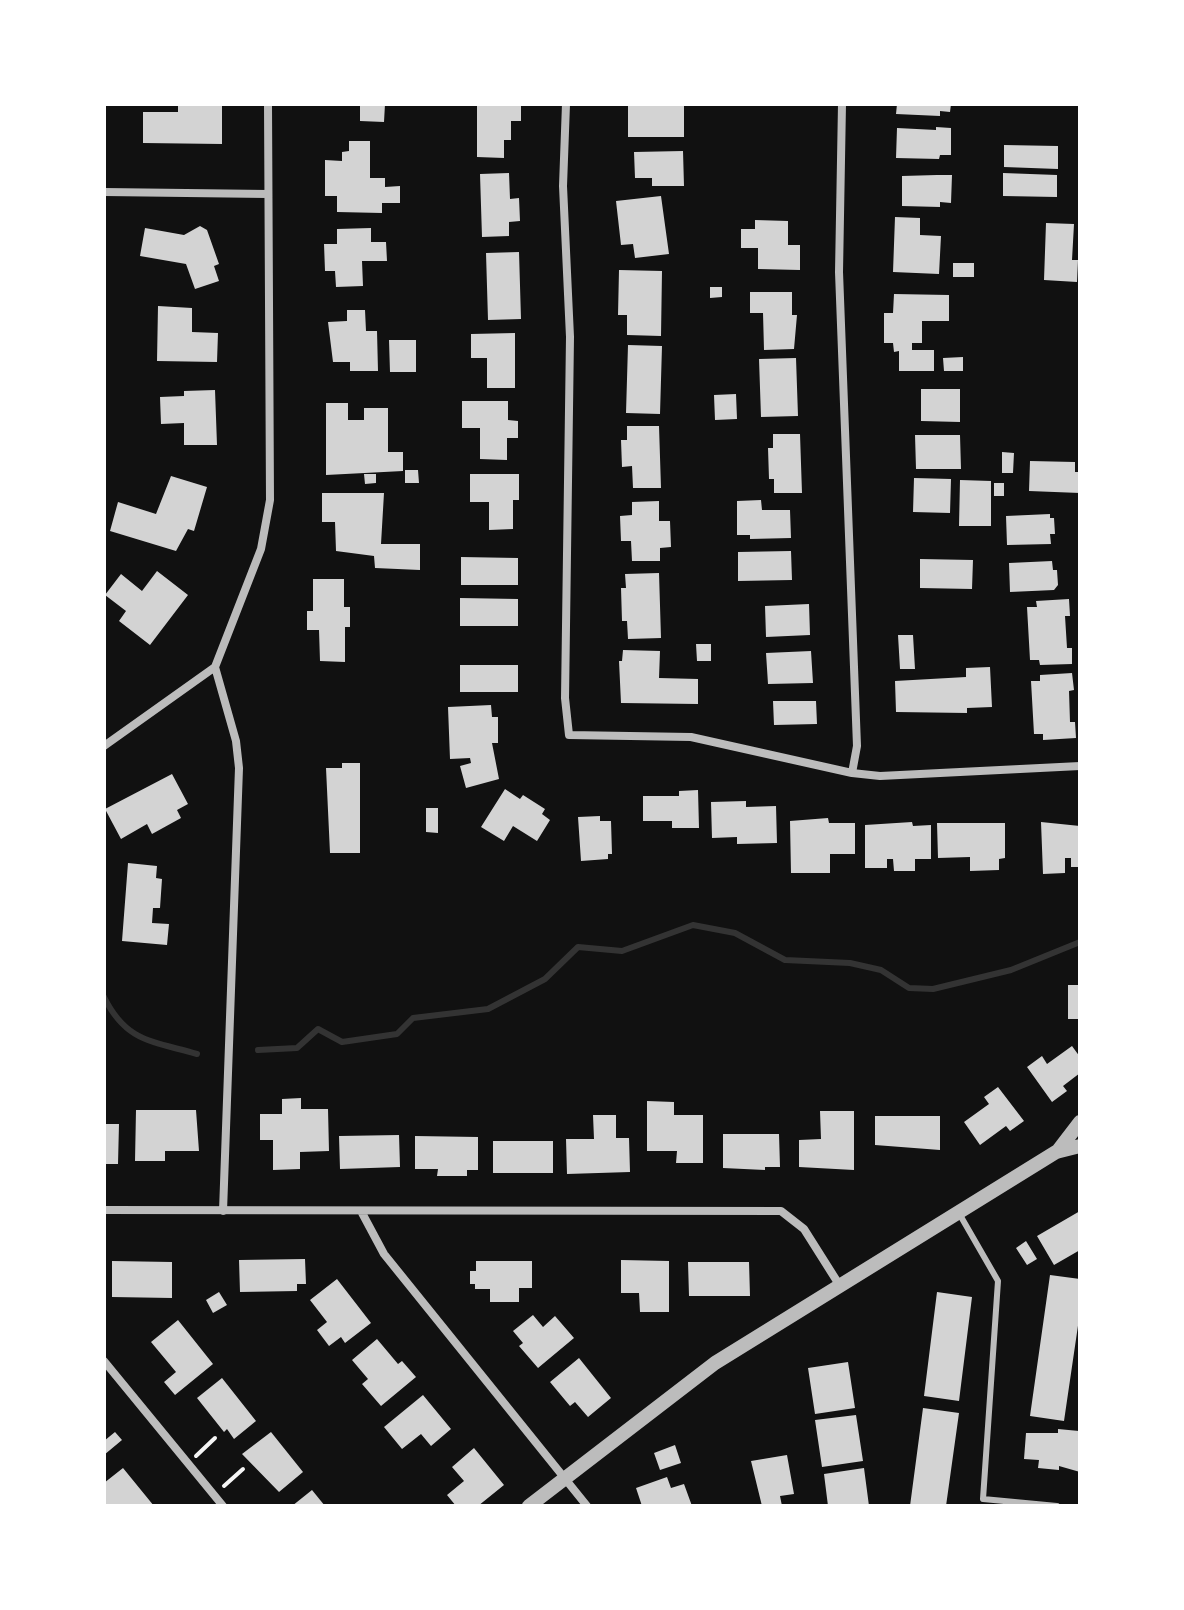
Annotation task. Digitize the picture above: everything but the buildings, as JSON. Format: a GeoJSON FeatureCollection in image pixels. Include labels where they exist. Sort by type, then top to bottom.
{"type":"FeatureCollection","features":[{"type":"Feature","properties":{"kind":"street"},"geometry":{"type":"LineString","coordinates":[[104,746],[215,667],[261,549],[270,500],[268,104]]}},
{"type":"Feature","properties":{"kind":"street"},"geometry":{"type":"LineString","coordinates":[[566,104],[563,186],[570,337],[565,698],[569,735],[691,737],[852,773],[880,776],[1080,766]]}},
{"type":"Feature","properties":{"kind":"street"},"geometry":{"type":"LineString","coordinates":[[842,104],[839,272],[856,730],[852,773]]}},
{"type":"Feature","properties":{"kind":"street"},"geometry":{"type":"LineString","coordinates":[[104,192],[268,194]]}},
{"type":"Feature","properties":{"kind":"street"},"geometry":{"type":"LineString","coordinates":[[215,667],[236,741],[239,768],[223,1211]]}},
{"type":"Feature","properties":{"kind":"street"},"geometry":{"type":"LineString","coordinates":[[529,1506],[715,1363],[960,1215],[1056,1152],[1080,1122]]}},
{"type":"Feature","properties":{"kind":"street"},"geometry":{"type":"LineString","coordinates":[[1056,1152],[1080,1146]]}},
{"type":"Feature","properties":{"kind":"street"},"geometry":{"type":"LineString","coordinates":[[104,1210],[781,1211],[804,1229],[840,1286]]}},
{"type":"Feature","properties":{"kind":"street"},"geometry":{"type":"LineString","coordinates":[[361,1211],[384,1254],[587,1506]]}},
{"type":"Feature","properties":{"kind":"street"},"geometry":{"type":"LineString","coordinates":[[104,1361],[223,1506]]}},
{"type":"Feature","properties":{"kind":"lane"},"geometry":{"type":"LineString","coordinates":[[960,1215],[998,1281],[983,1499],[1057,1506]]}},
{"type":"Feature","properties":{"kind":"path"},"geometry":{"type":"LineString","coordinates":[[189,1464],[215,1438]]}},
{"type":"Feature","properties":{"kind":"waterway"},"geometry":{"type":"LineString","coordinates":[[258,1050],[297,1048],[318,1029],[342,1042],[397,1034],[413,1018],[488,1009],[545,979],[578,947],[622,951],[693,925],[735,933],[785,960],[850,963],[881,970],[909,988],[933,989],[1011,970],[1080,942]]}},
{"type":"Feature","properties":{"kind":"waterway"},"geometry":{"type":"LineString","coordinates":[[104,997],[121,1023],[142,1038],[197,1054]]}}]}
